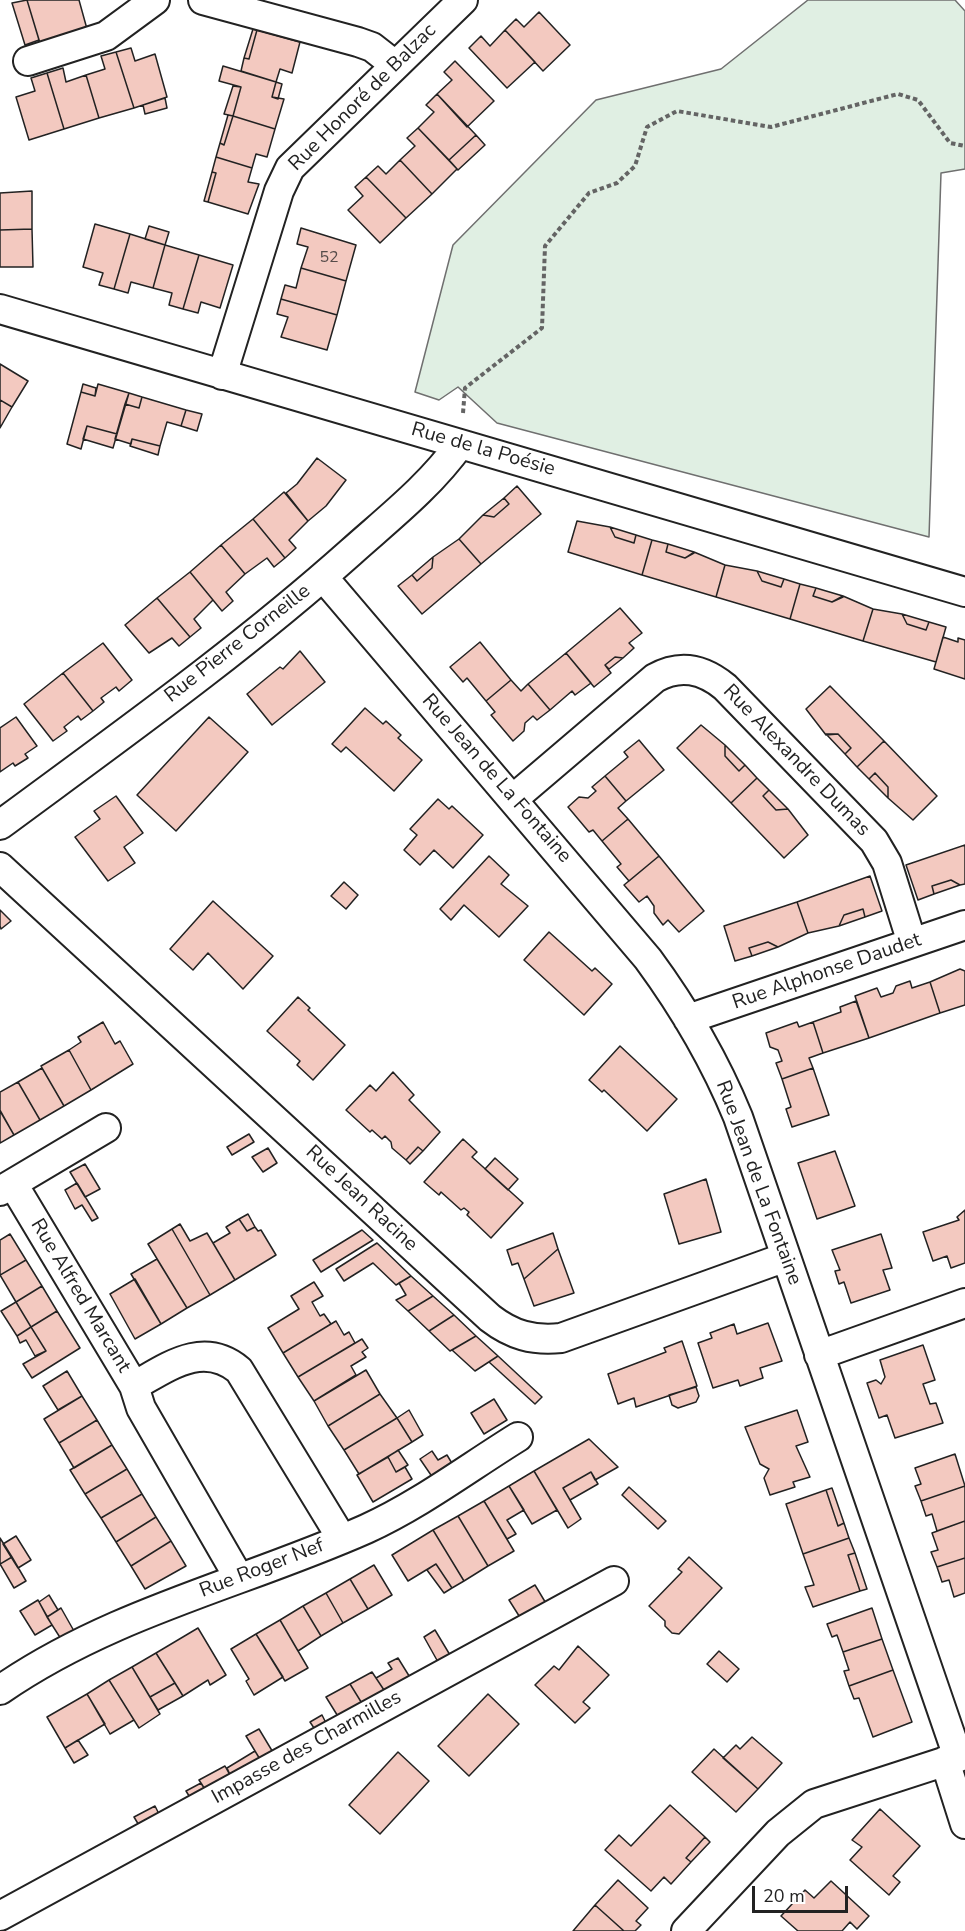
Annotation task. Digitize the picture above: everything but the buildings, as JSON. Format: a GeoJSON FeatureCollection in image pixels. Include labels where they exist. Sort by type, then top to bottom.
{"type":"FeatureCollection","features":[{"type":"Feature","properties":{"kind":"street"},"geometry":{"type":"LineString","coordinates":[[28,61],[106,36],[155,0]]}},
{"type":"Feature","properties":{"kind":"street"},"geometry":{"type":"LineString","coordinates":[[203,0],[358,42],[372,47],[395,65]]}},
{"type":"Feature","properties":{"kind":"street","name":"Rue Honoré de Balzac"},"geometry":{"type":"LineString","coordinates":[[222,375],[284,178],[300,156],[463,0]]}},
{"type":"Feature","properties":{"kind":"street","name":"Rue de la Poésie"},"geometry":{"type":"LineString","coordinates":[[0,309],[965,592]]}},
{"type":"Feature","properties":{"kind":"street","name":"Rue Pierre Corneille"},"geometry":{"type":"LineString","coordinates":[[0,825],[225,658],[323,577],[436,474],[460,444]]}},
{"type":"Feature","properties":{"kind":"street","name":"Rue Jean de La Fontaine"},"geometry":{"type":"LineString","coordinates":[[323,577],[632,937],[688,1019],[720,1076],[738,1117],[956,1758],[965,1824]]}},
{"type":"Feature","properties":{"kind":"street","name":"Rue Alexandre Dumas"},"geometry":{"type":"LineString","coordinates":[[513,799],[655,678],[684,669],[705,674],[725,687],[874,841],[887,863],[912,943]]}},
{"type":"Feature","properties":{"kind":"street","name":"Rue Jean Racine"},"geometry":{"type":"LineString","coordinates":[[0,867],[490,1317],[510,1332],[535,1338],[561,1338],[786,1257]]}},
{"type":"Feature","properties":{"kind":"street","name":"Rue Alphonse Daudet"},"geometry":{"type":"LineString","coordinates":[[688,1019],[965,925]]}},
{"type":"Feature","properties":{"kind":"street"},"geometry":{"type":"LineString","coordinates":[[7,1187],[105,1128]]}},
{"type":"Feature","properties":{"kind":"street","name":"Rue Alfred Marcant"},"geometry":{"type":"LineString","coordinates":[[7,1187],[134,1386],[189,1357],[213,1356],[232,1364],[239,1370],[342,1539]]}},
{"type":"Feature","properties":{"kind":"street"},"geometry":{"type":"LineString","coordinates":[[819,1355],[965,1304]]}},
{"type":"Feature","properties":{"kind":"street"},"geometry":{"type":"LineString","coordinates":[[134,1386],[141,1408],[239,1578]]}},
{"type":"Feature","properties":{"kind":"street","name":"Rue Roger Nef"},"geometry":{"type":"LineString","coordinates":[[0,1690],[58,1652],[158,1608],[342,1539],[389,1517],[518,1437]]}},
{"type":"Feature","properties":{"kind":"street","name":"Impasse des Charmilles"},"geometry":{"type":"LineString","coordinates":[[0,1916],[614,1581]]}},
{"type":"Feature","properties":{"kind":"street"},"geometry":{"type":"LineString","coordinates":[[686,1931],[778,1833],[803,1811],[827,1798],[956,1758]]}},
{"type":"Feature","properties":{"kind":"path"},"geometry":{"type":"LineString","coordinates":[[460,444],[465,388],[542,328],[545,246],[589,193],[617,183],[635,166],[646,127],[677,111],[771,127],[897,94],[918,99],[951,143],[965,146]]}},
{"type":"Feature","properties":{"kind":"green space"},"geometry":{"type":"Polygon","coordinates":[[[808,0],[955,0],[965,11],[965,169],[941,173],[929,537],[497,423],[458,387],[439,400],[415,392],[453,245],[596,100],[721,69],[808,0]]]}}]}
